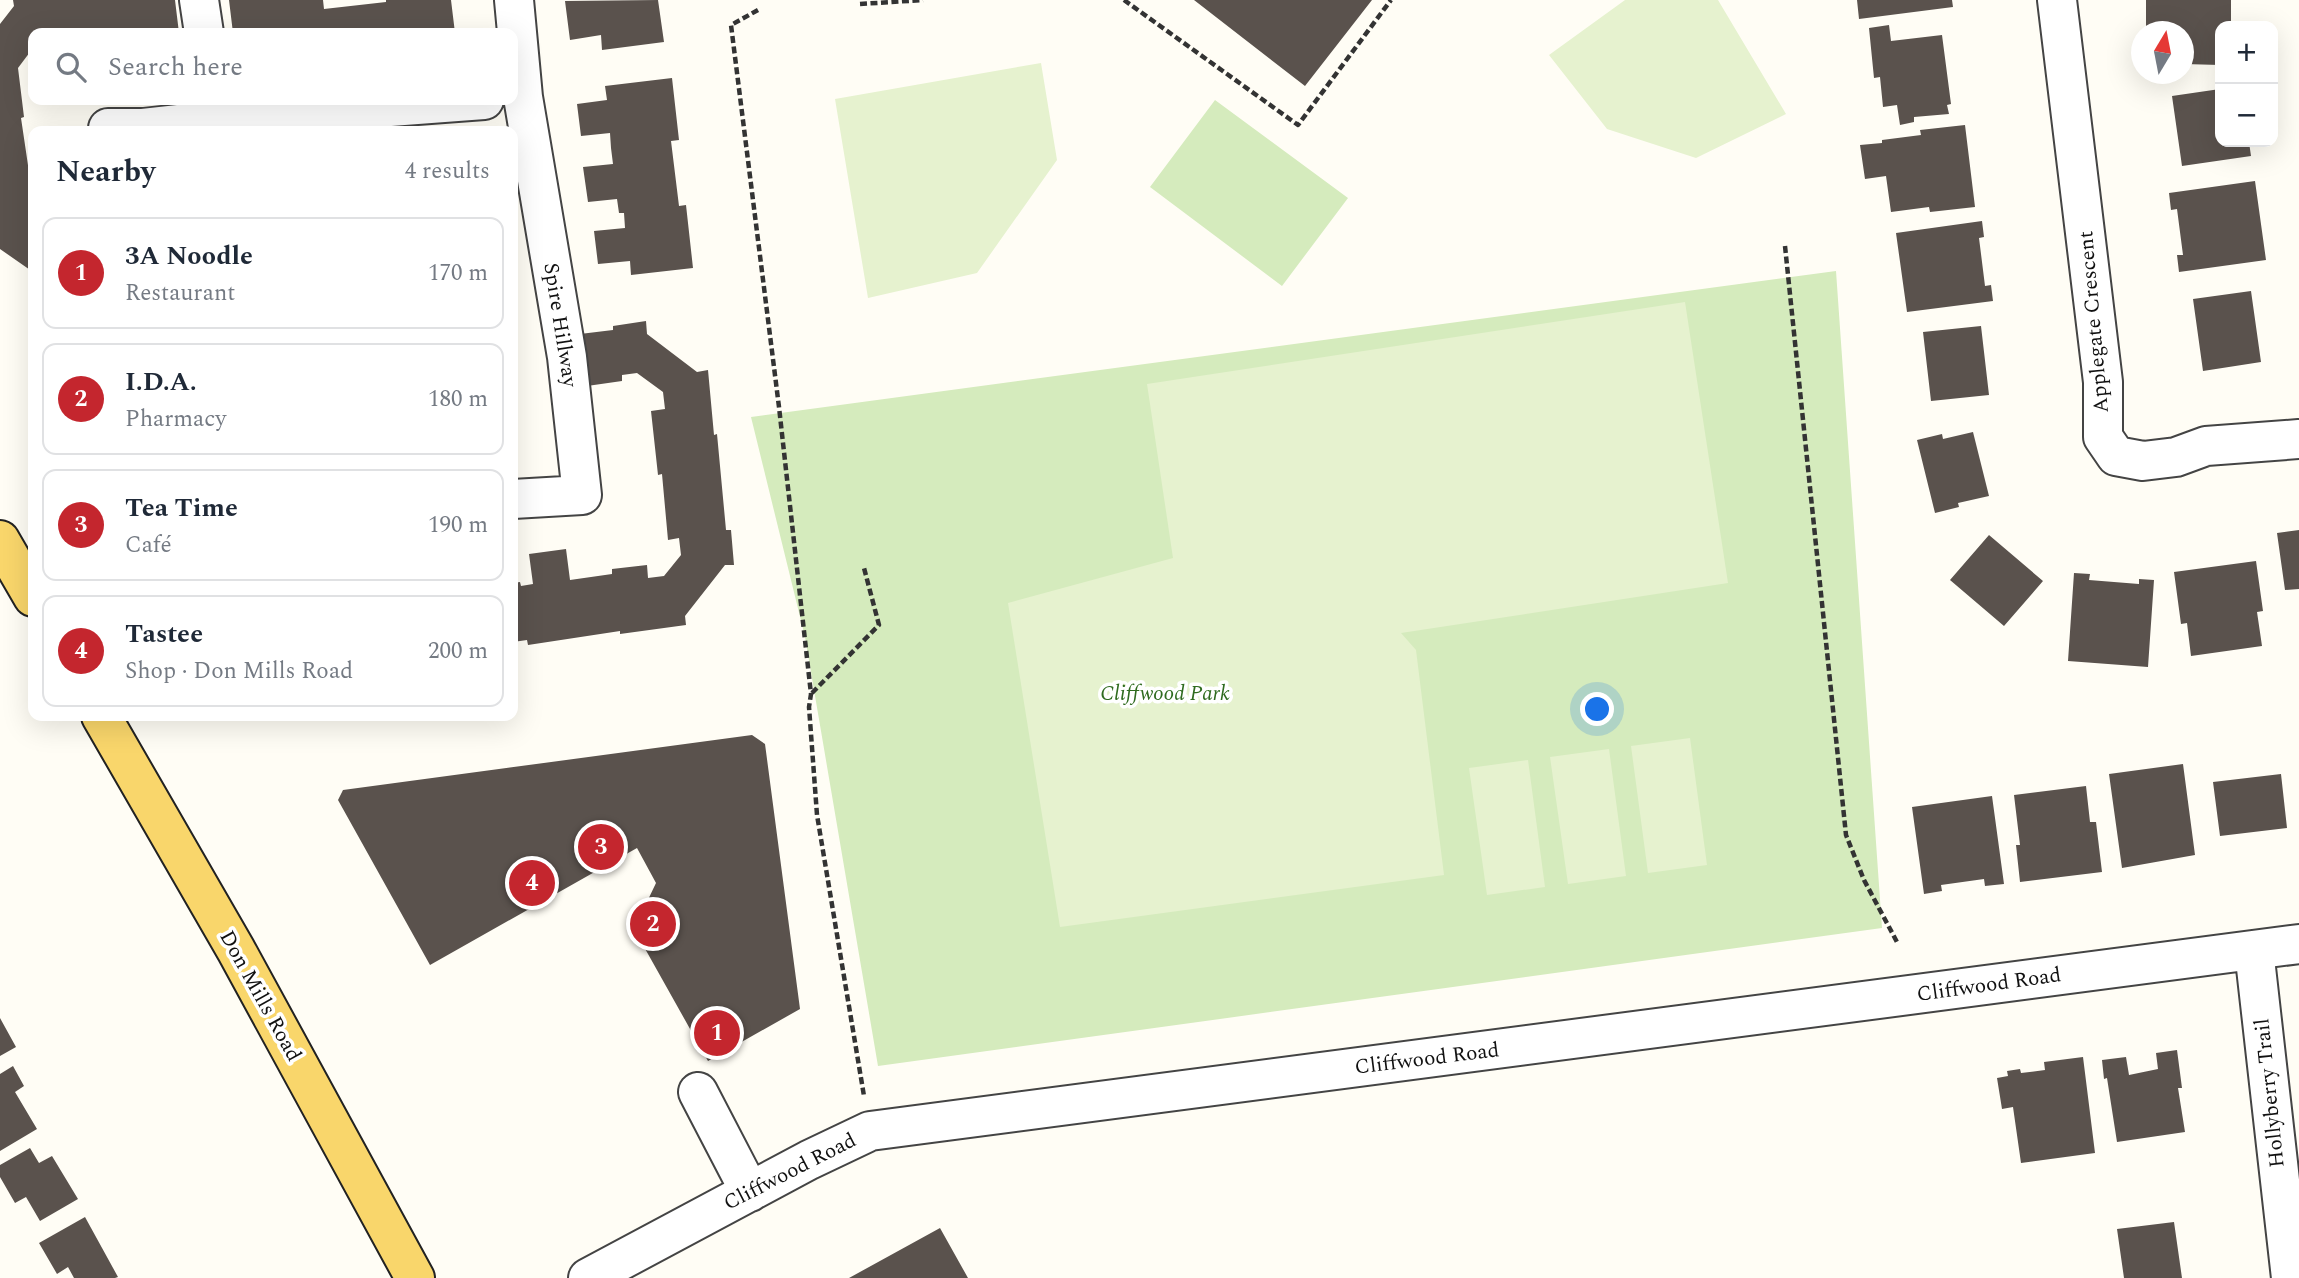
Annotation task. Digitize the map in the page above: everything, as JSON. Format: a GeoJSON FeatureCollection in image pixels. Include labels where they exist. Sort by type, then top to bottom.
{"type":"FeatureCollection","features":[{"type":"Feature","properties":{"kind":"main road"},"geometry":{"type":"LineString","coordinates":[[0,540],[28,588]]}},
{"type":"Feature","properties":{"kind":"main road","name":"Don Mills Road"},"geometry":{"type":"LineString","coordinates":[[104,721],[236,950],[415,1278]]}},
{"type":"Feature","properties":{"kind":"street"},"geometry":{"type":"LineString","coordinates":[[199,0],[203,28]]}},
{"type":"Feature","properties":{"kind":"street"},"geometry":{"type":"LineString","coordinates":[[514,0],[515,28]]}},
{"type":"Feature","properties":{"kind":"street","name":"Applegate Crescent"},"geometry":{"type":"LineString","coordinates":[[2057,0],[2103,382],[2103,437],[2116,456],[2143,461],[2176,457],[2206,446],[2299,439]]}},
{"type":"Feature","properties":{"kind":"street","name":"Spire Hillway"},"geometry":{"type":"LineString","coordinates":[[518,97],[566,357],[582,495],[518,499]]}},
{"type":"Feature","properties":{"kind":"street"},"geometry":{"type":"LineString","coordinates":[[156,126],[215,117],[405,105]]}},
{"type":"Feature","properties":{"kind":"street","name":"Cliffwood Road"},"geometry":{"type":"LineString","coordinates":[[587,1278],[870,1131],[2299,944]]}},
{"type":"Feature","properties":{"kind":"street","name":"Hollyberry Trail"},"geometry":{"type":"LineString","coordinates":[[2254,950],[2291,1278]]}},
{"type":"Feature","properties":{"kind":"street"},"geometry":{"type":"LineString","coordinates":[[698,1093],[750,1192]]}},
{"type":"Feature","properties":{"kind":"path"},"geometry":{"type":"LineString","coordinates":[[860,4],[923,0]]}},
{"type":"Feature","properties":{"kind":"path"},"geometry":{"type":"LineString","coordinates":[[1124,0],[1298,125],[1391,0]]}},
{"type":"Feature","properties":{"kind":"path"},"geometry":{"type":"LineString","coordinates":[[758,10],[731,25],[779,407],[811,694],[809,707],[817,815],[870,1131]]}},
{"type":"Feature","properties":{"kind":"path"},"geometry":{"type":"LineString","coordinates":[[1785,246],[1846,835],[1864,880],[1897,942]]}},
{"type":"Feature","properties":{"kind":"path"},"geometry":{"type":"LineString","coordinates":[[811,694],[879,625],[864,568]]}},
{"type":"Feature","properties":{"kind":"green space"},"geometry":{"type":"Polygon","coordinates":[[[1625,0],[1718,0],[1786,114],[1696,158],[1607,129],[1549,55],[1625,0]]]}},
{"type":"Feature","properties":{"kind":"green space"},"geometry":{"type":"Polygon","coordinates":[[[1041,63],[1057,160],[977,273],[868,298],[835,99],[1041,63]]]}},
{"type":"Feature","properties":{"kind":"green space"},"geometry":{"type":"Polygon","coordinates":[[[1215,100],[1348,198],[1282,286],[1150,187],[1215,100]]]}},
{"type":"Feature","properties":{"kind":"green space","name":"Cliffwood Park"},"geometry":{"type":"Polygon","coordinates":[[[1836,271],[1882,928],[878,1066],[805,637],[751,417],[1836,271]]]}},
{"type":"Feature","properties":{"kind":"green space"},"geometry":{"type":"Polygon","coordinates":[[[1685,302],[1728,583],[1401,633],[1416,650],[1444,875],[1060,927],[1008,603],[1173,558],[1147,384],[1685,302]]]}},
{"type":"Feature","properties":{"kind":"green space"},"geometry":{"type":"Polygon","coordinates":[[[1690,738],[1707,865],[1648,873],[1631,746],[1690,738]]]}},
{"type":"Feature","properties":{"kind":"green space"},"geometry":{"type":"Polygon","coordinates":[[[1609,749],[1626,876],[1568,884],[1550,757],[1609,749]]]}},
{"type":"Feature","properties":{"kind":"green space"},"geometry":{"type":"Polygon","coordinates":[[[1528,760],[1545,887],[1487,895],[1469,768],[1528,760]]]}},
{"type":"Feature","properties":{"kind":"building"},"geometry":{"type":"Polygon","coordinates":[[[13,0],[175,0],[178,28],[28,28],[28,55],[18,68],[24,117],[21,118],[28,165],[28,269],[0,249],[0,24],[14,6],[13,0]]]}},
{"type":"Feature","properties":{"kind":"building"},"geometry":{"type":"Polygon","coordinates":[[[229,0],[323,0],[324,9],[386,0],[451,0],[454,28],[232,28],[229,0]]]}},
{"type":"Feature","properties":{"kind":"building"},"geometry":{"type":"Polygon","coordinates":[[[658,0],[664,42],[602,50],[601,35],[570,40],[565,1],[658,0]]]}},
{"type":"Feature","properties":{"kind":"building"},"geometry":{"type":"Polygon","coordinates":[[[1194,0],[1372,0],[1305,86],[1194,0]]]}},
{"type":"Feature","properties":{"kind":"building"},"geometry":{"type":"Polygon","coordinates":[[[1857,0],[1952,0],[1953,7],[1859,19],[1857,0]]]}},
{"type":"Feature","properties":{"kind":"building"},"geometry":{"type":"Polygon","coordinates":[[[2146,0],[2231,0],[2231,21],[2215,21],[2215,65],[2194,64],[2194,21],[2146,21],[2146,0]]]}},
{"type":"Feature","properties":{"kind":"building"},"geometry":{"type":"Polygon","coordinates":[[[1889,25],[1891,41],[1942,35],[1951,104],[1947,105],[1949,114],[1914,117],[1914,122],[1900,125],[1897,105],[1883,107],[1880,77],[1874,78],[1869,28],[1889,25]]]}},
{"type":"Feature","properties":{"kind":"building"},"geometry":{"type":"Polygon","coordinates":[[[672,78],[679,140],[671,141],[679,206],[686,205],[693,268],[631,275],[630,261],[598,264],[594,231],[625,228],[624,213],[619,213],[617,199],[588,202],[583,167],[613,164],[610,133],[581,136],[577,104],[607,100],[605,86],[672,78]]]}},
{"type":"Feature","properties":{"kind":"building"},"geometry":{"type":"Polygon","coordinates":[[[2215,90],[2215,147],[2250,147],[2251,156],[2182,166],[2172,96],[2215,90]]]}},
{"type":"Feature","properties":{"kind":"building"},"geometry":{"type":"Polygon","coordinates":[[[1965,125],[1975,207],[1930,212],[1929,207],[1891,212],[1886,176],[1865,179],[1860,145],[1921,135],[1920,130],[1965,125]]]}},
{"type":"Feature","properties":{"kind":"building"},"geometry":{"type":"Polygon","coordinates":[[[2255,181],[2266,260],[2179,272],[2177,255],[2183,255],[2177,209],[2171,210],[2169,193],[2255,181]]]}},
{"type":"Feature","properties":{"kind":"building"},"geometry":{"type":"Polygon","coordinates":[[[1982,221],[1984,237],[1979,238],[1985,286],[1991,285],[1993,301],[1907,312],[1896,233],[1982,221]]]}},
{"type":"Feature","properties":{"kind":"building"},"geometry":{"type":"Polygon","coordinates":[[[2251,291],[2261,362],[2203,371],[2193,299],[2251,291]]]}},
{"type":"Feature","properties":{"kind":"building"},"geometry":{"type":"Polygon","coordinates":[[[646,321],[647,334],[697,372],[708,370],[726,530],[731,530],[734,565],[725,565],[685,616],[686,625],[620,634],[620,631],[528,645],[527,640],[518,641],[518,582],[521,586],[533,584],[529,554],[566,549],[570,580],[612,574],[612,569],[647,565],[648,578],[664,576],[681,555],[679,538],[668,540],[662,474],[658,475],[651,411],[665,409],[663,392],[637,373],[622,375],[622,381],[587,386],[580,334],[613,330],[613,326],[646,321]]]}},
{"type":"Feature","properties":{"kind":"building"},"geometry":{"type":"Polygon","coordinates":[[[1981,326],[1989,395],[1931,401],[1923,332],[1981,326]]]}},
{"type":"Feature","properties":{"kind":"building"},"geometry":{"type":"Polygon","coordinates":[[[1973,432],[1989,496],[1958,503],[1959,507],[1935,513],[1917,440],[1942,434],[1943,439],[1973,432]]]}},
{"type":"Feature","properties":{"kind":"building"},"geometry":{"type":"Polygon","coordinates":[[[2299,530],[2299,589],[2285,590],[2277,533],[2299,530]]]}},
{"type":"Feature","properties":{"kind":"building"},"geometry":{"type":"Polygon","coordinates":[[[1989,535],[2043,581],[2004,626],[1950,580],[1989,535]]]}},
{"type":"Feature","properties":{"kind":"building"},"geometry":{"type":"Polygon","coordinates":[[[2256,561],[2263,611],[2257,612],[2262,646],[2191,656],[2187,623],[2181,624],[2174,572],[2256,561]]]}},
{"type":"Feature","properties":{"kind":"building"},"geometry":{"type":"Polygon","coordinates":[[[2074,573],[2090,574],[2089,580],[2139,584],[2139,579],[2154,580],[2148,667],[2068,661],[2074,573]]]}},
{"type":"Feature","properties":{"kind":"building"},"geometry":{"type":"Polygon","coordinates":[[[752,735],[765,744],[800,1009],[708,1061],[634,929],[656,883],[637,848],[430,965],[338,800],[343,790],[752,735]]]}},
{"type":"Feature","properties":{"kind":"building"},"geometry":{"type":"Polygon","coordinates":[[[2183,764],[2195,855],[2122,868],[2109,774],[2183,764]]]}},
{"type":"Feature","properties":{"kind":"building"},"geometry":{"type":"Polygon","coordinates":[[[2281,774],[2287,828],[2220,836],[2213,782],[2281,774]]]}},
{"type":"Feature","properties":{"kind":"building"},"geometry":{"type":"Polygon","coordinates":[[[2086,786],[2090,822],[2096,822],[2102,872],[2020,882],[2016,845],[2020,845],[2014,795],[2086,786]]]}},
{"type":"Feature","properties":{"kind":"building"},"geometry":{"type":"Polygon","coordinates":[[[1992,796],[2004,884],[1985,886],[1984,879],[1941,885],[1942,891],[1924,894],[1912,807],[1992,796]]]}},
{"type":"Feature","properties":{"kind":"building"},"geometry":{"type":"Polygon","coordinates":[[[0,1018],[16,1047],[0,1056],[0,1018]]]}},
{"type":"Feature","properties":{"kind":"building"},"geometry":{"type":"Polygon","coordinates":[[[2177,1050],[2182,1088],[2178,1088],[2185,1132],[2117,1142],[2102,1060],[2126,1057],[2129,1075],[2158,1069],[2156,1053],[2177,1050]]]}},
{"type":"Feature","properties":{"kind":"building"},"geometry":{"type":"Polygon","coordinates":[[[2083,1057],[2095,1153],[2021,1163],[2013,1107],[2002,1109],[1997,1078],[2008,1076],[2007,1071],[2020,1069],[2021,1073],[2045,1070],[2044,1062],[2083,1057]]]}},
{"type":"Feature","properties":{"kind":"building"},"geometry":{"type":"Polygon","coordinates":[[[13,1066],[24,1086],[15,1092],[37,1129],[0,1151],[0,1074],[13,1066]]]}},
{"type":"Feature","properties":{"kind":"building"},"geometry":{"type":"Polygon","coordinates":[[[30,1148],[39,1163],[52,1156],[78,1199],[40,1221],[26,1197],[15,1203],[0,1177],[0,1165],[30,1148]]]}},
{"type":"Feature","properties":{"kind":"building"},"geometry":{"type":"Polygon","coordinates":[[[85,1217],[118,1277],[74,1278],[68,1267],[57,1274],[39,1243],[85,1217]]]}},
{"type":"Feature","properties":{"kind":"building"},"geometry":{"type":"Polygon","coordinates":[[[2174,1222],[2182,1278],[2124,1278],[2117,1229],[2174,1222]]]}},
{"type":"Feature","properties":{"kind":"building"},"geometry":{"type":"Polygon","coordinates":[[[940,1228],[968,1278],[849,1278],[940,1228]]]}},
{"type":"Feature","properties":{"kind":"place","name":"Tea Time"},"geometry":{"type":"Point","coordinates":[601,847]}},
{"type":"Feature","properties":{"kind":"place","name":"Tastee"},"geometry":{"type":"Point","coordinates":[532,883]}},
{"type":"Feature","properties":{"kind":"place","name":"I.D.A."},"geometry":{"type":"Point","coordinates":[653,924]}},
{"type":"Feature","properties":{"kind":"place","name":"3A Noodle"},"geometry":{"type":"Point","coordinates":[717,1033]}}]}
